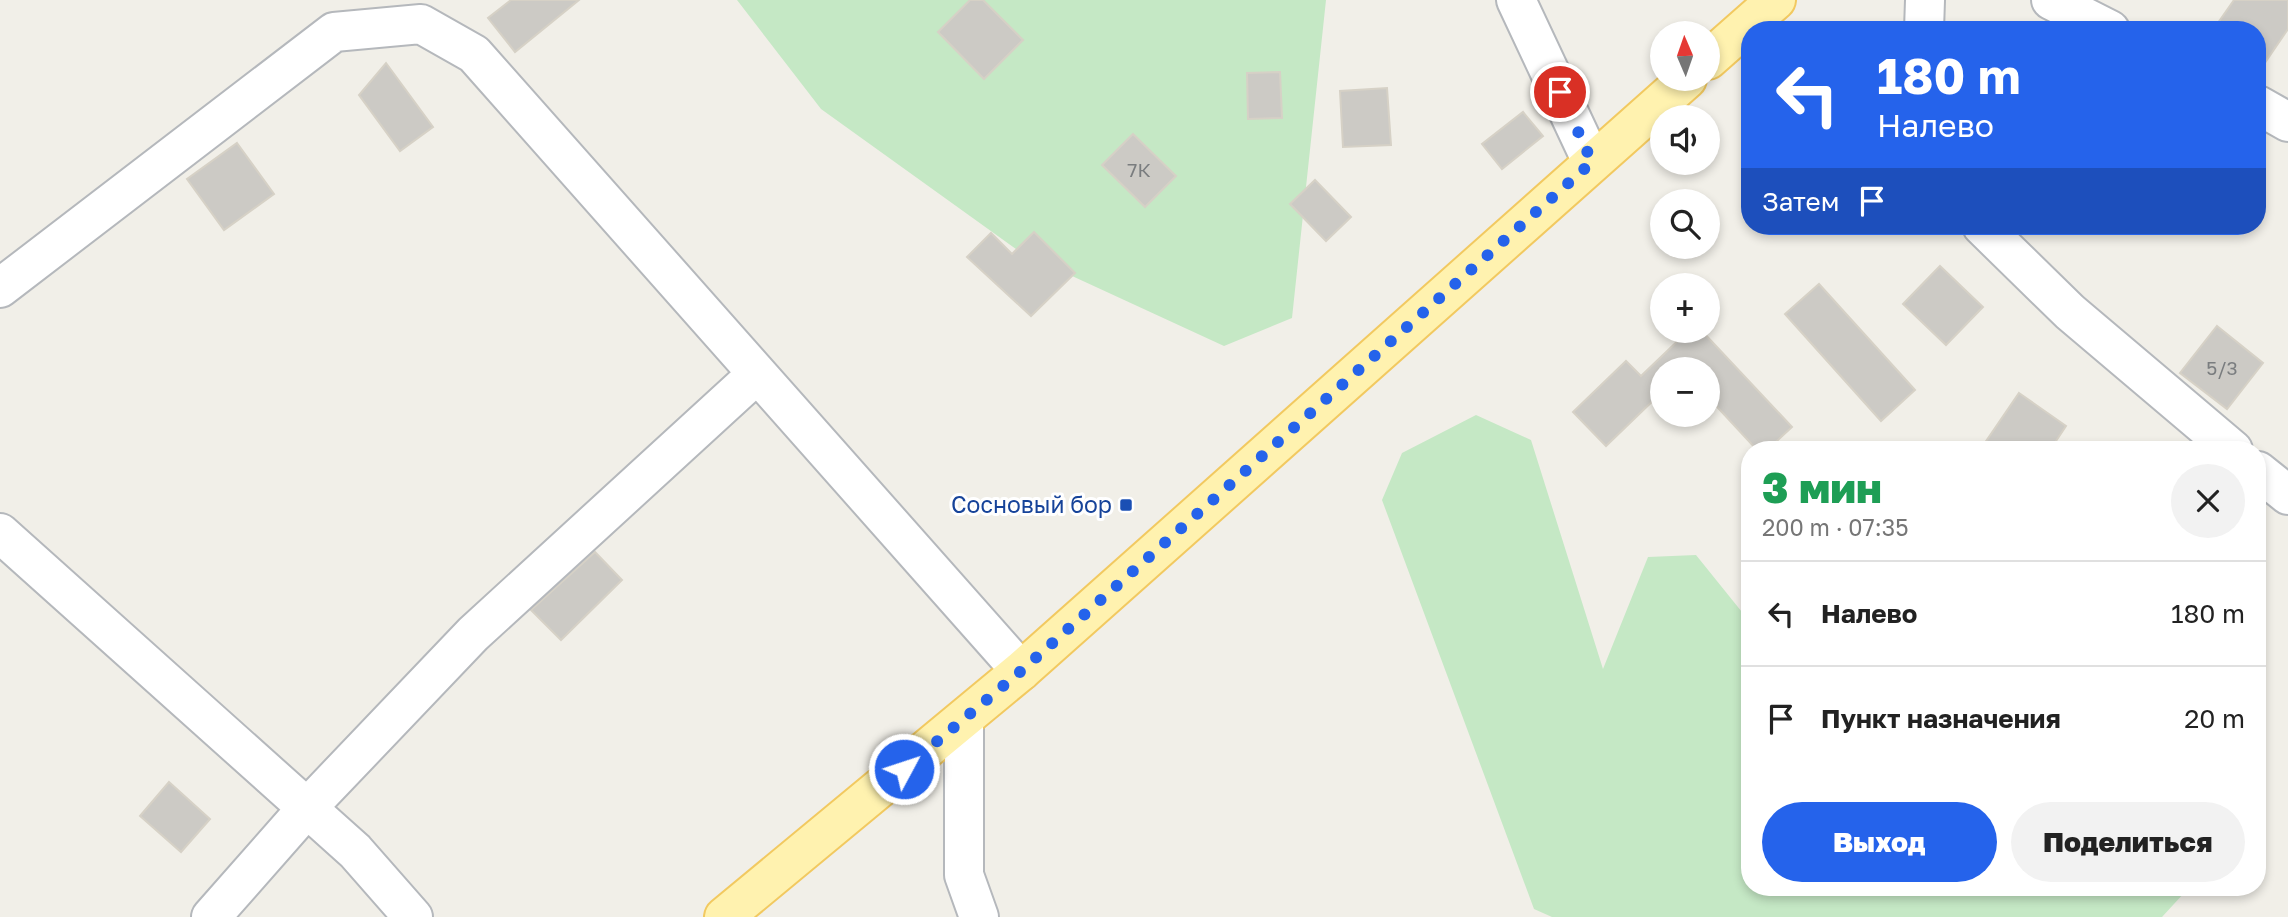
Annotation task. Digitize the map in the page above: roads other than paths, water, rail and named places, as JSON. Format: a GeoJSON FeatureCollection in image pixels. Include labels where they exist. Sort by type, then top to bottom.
{"type":"FeatureCollection","features":[{"type":"Feature","properties":{"kind":"main road"},"geometry":{"type":"LineString","coordinates":[[1752,21],[1776,0]]}},
{"type":"Feature","properties":{"kind":"main road"},"geometry":{"type":"LineString","coordinates":[[1720,49],[1741,31]]}},
{"type":"Feature","properties":{"kind":"main road"},"geometry":{"type":"LineString","coordinates":[[724,917],[1021,671],[1673,91]]}},
{"type":"Feature","properties":{"kind":"street"},"geometry":{"type":"LineString","coordinates":[[1516,0],[1592,162]]}},
{"type":"Feature","properties":{"kind":"street"},"geometry":{"type":"LineString","coordinates":[[1924,21],[1925,0]]}},
{"type":"Feature","properties":{"kind":"street"},"geometry":{"type":"LineString","coordinates":[[2051,0],[2092,21]]}},
{"type":"Feature","properties":{"kind":"street"},"geometry":{"type":"LineString","coordinates":[[0,288],[334,32],[423,12],[474,54],[1021,671]]}},
{"type":"Feature","properties":{"kind":"street"},"geometry":{"type":"LineString","coordinates":[[2266,110],[2288,122]]}},
{"type":"Feature","properties":{"kind":"street"},"geometry":{"type":"LineString","coordinates":[[1991,235],[2070,312],[2222,441]]}},
{"type":"Feature","properties":{"kind":"street"},"geometry":{"type":"LineString","coordinates":[[211,917],[307,808],[473,634],[757,374]]}},
{"type":"Feature","properties":{"kind":"street"},"geometry":{"type":"LineString","coordinates":[[2266,477],[2288,495]]}},
{"type":"Feature","properties":{"kind":"street"},"geometry":{"type":"LineString","coordinates":[[0,533],[355,851],[413,917]]}},
{"type":"Feature","properties":{"kind":"street"},"geometry":{"type":"LineString","coordinates":[[964,719],[964,875],[979,917]]}},
{"type":"Feature","properties":{"kind":"place","name":"Сосновый бор"},"geometry":{"type":"Point","coordinates":[1126,505]}}]}
